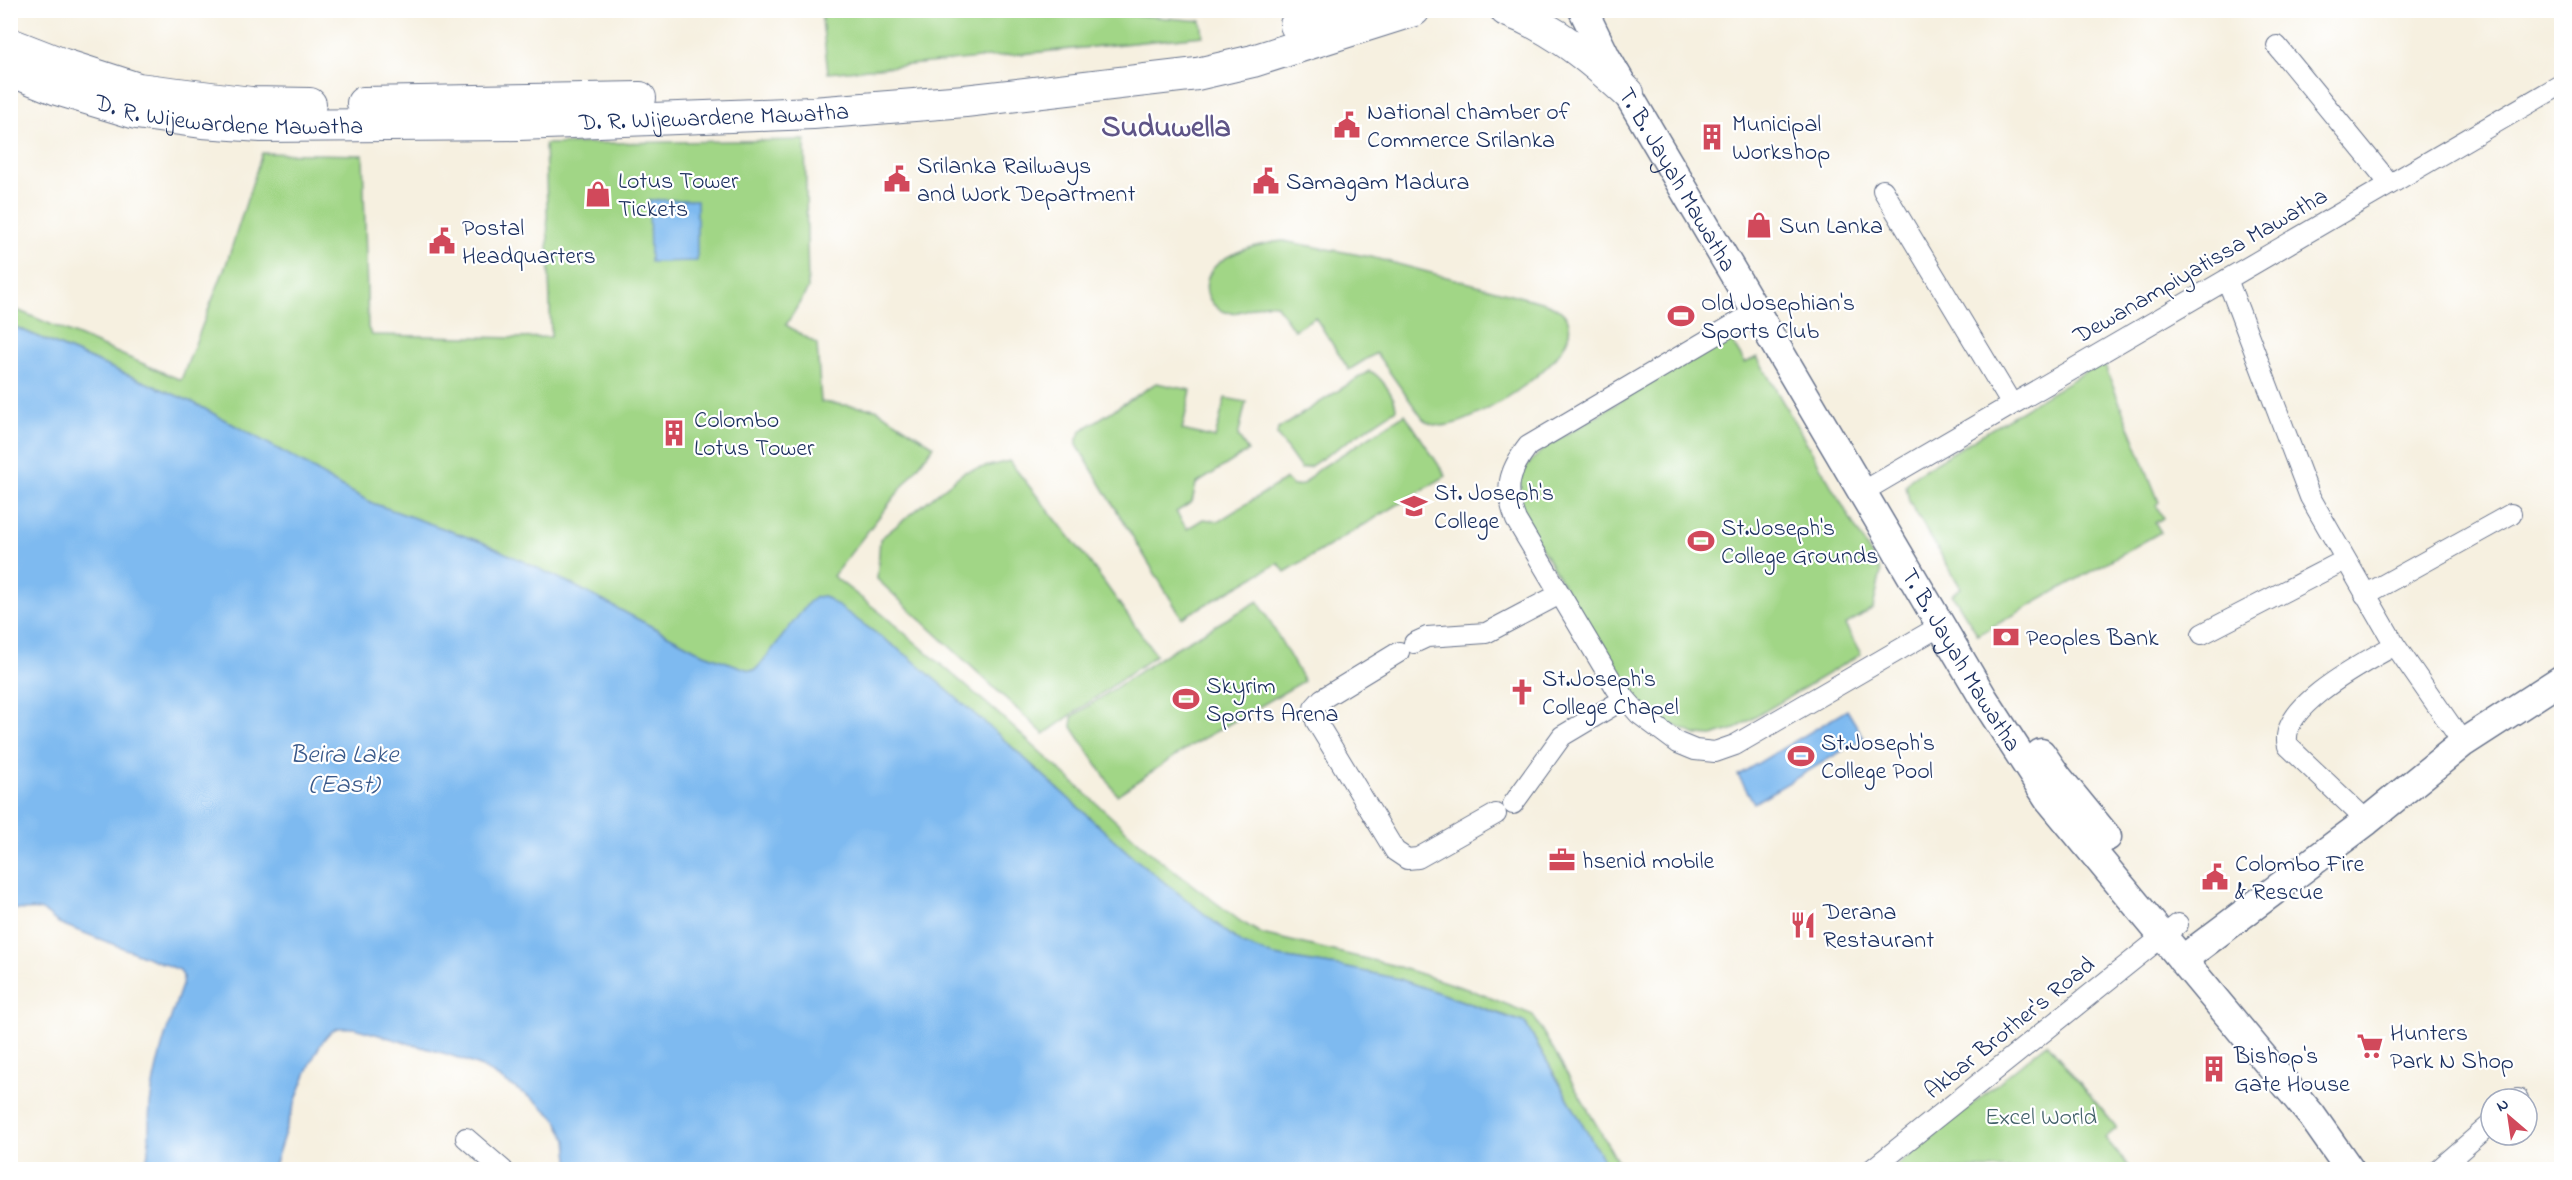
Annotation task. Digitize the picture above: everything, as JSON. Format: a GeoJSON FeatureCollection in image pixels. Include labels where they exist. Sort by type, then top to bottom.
{"type":"FeatureCollection","features":[{"type":"Feature","properties":{"kind":"main road","name":"D. R. Wijewardene Mawatha"},"geometry":{"type":"LineString","coordinates":[[10,44],[64,65],[138,88],[251,103],[300,105],[659,98],[812,103],[965,101],[1107,75],[1245,40],[1344,10]]}},
{"type":"Feature","properties":{"kind":"main road","name":"D. R. Wijewardene Mawatha"},"geometry":{"type":"LineString","coordinates":[[1107,75],[1197,74],[1253,61],[1414,10]]}},
{"type":"Feature","properties":{"kind":"main road"},"geometry":{"type":"LineString","coordinates":[[1506,10],[1557,34],[1587,55],[1628,93]]}},
{"type":"Feature","properties":{"kind":"main road","name":"T. B. Jayah Mawatha"},"geometry":{"type":"LineString","coordinates":[[1583,10],[1628,93],[1757,311],[2000,690],[2057,776],[2350,1170]]}},
{"type":"Feature","properties":{"kind":"main road","name":"T. B. Jayah Mawatha"},"geometry":{"type":"LineString","coordinates":[[1601,10],[1870,487],[1942,625],[1984,699],[2048,798],[2171,930]]}},
{"type":"Feature","properties":{"kind":"main road","name":"D. R. Wijewardene Mawatha"},"geometry":{"type":"LineString","coordinates":[[10,70],[57,90],[136,113],[201,122],[261,126],[519,124],[812,103]]}},
{"type":"Feature","properties":{"kind":"main road"},"geometry":{"type":"LineString","coordinates":[[2190,954],[2367,821],[2463,743],[2562,679]]}},
{"type":"Feature","properties":{"kind":"main road","name":"T. B. Jayah Mawatha"},"geometry":{"type":"LineString","coordinates":[[2190,954],[2343,1129],[2367,1170]]}},
{"type":"Feature","properties":{"kind":"street"},"geometry":{"type":"LineString","coordinates":[[2277,46],[2390,184]]}},
{"type":"Feature","properties":{"kind":"street","name":"Dewanampiyatissa Mawatha"},"geometry":{"type":"LineString","coordinates":[[1870,487],[2562,84]]}},
{"type":"Feature","properties":{"kind":"street"},"geometry":{"type":"LineString","coordinates":[[1883,190],[2011,403]]}},
{"type":"Feature","properties":{"kind":"street"},"geometry":{"type":"LineString","coordinates":[[2227,279],[2310,497],[2395,645],[2463,743]]}},
{"type":"Feature","properties":{"kind":"street"},"geometry":{"type":"LineString","coordinates":[[1757,311],[1528,446],[1514,464],[1509,493],[1510,505],[1516,520],[1624,699],[1639,714],[1678,743],[1695,750],[1715,752],[1735,745],[1942,625]]}},
{"type":"Feature","properties":{"kind":"street"},"geometry":{"type":"LineString","coordinates":[[2365,595],[2511,514]]}},
{"type":"Feature","properties":{"kind":"street"},"geometry":{"type":"LineString","coordinates":[[2202,634],[2345,560]]}},
{"type":"Feature","properties":{"kind":"street"},"geometry":{"type":"LineString","coordinates":[[1560,594],[1486,633],[1427,637],[1406,647],[1322,699],[1314,708],[1316,721],[1395,850],[1407,859],[1418,858],[1504,809],[1562,736],[1624,699]]}},
{"type":"Feature","properties":{"kind":"street"},"geometry":{"type":"LineString","coordinates":[[2367,821],[2288,746],[2287,729],[2321,691],[2395,645]]}},
{"type":"Feature","properties":{"kind":"street","name":"Akbar Brother's Road"},"geometry":{"type":"LineString","coordinates":[[1871,1170],[2171,930]]}},
{"type":"Feature","properties":{"kind":"street"},"geometry":{"type":"LineString","coordinates":[[2438,1170],[2479,1134]]}},
{"type":"Feature","properties":{"kind":"street"},"geometry":{"type":"LineString","coordinates":[[466,1138],[503,1170]]}},
{"type":"Feature","properties":{"kind":"green space"},"geometry":{"type":"Polygon","coordinates":[[[1079,10],[1201,21],[1203,36],[828,73],[821,11],[1079,10]]]}},
{"type":"Feature","properties":{"kind":"green space"},"geometry":{"type":"Polygon","coordinates":[[[805,140],[808,289],[786,325],[817,344],[821,402],[876,409],[934,446],[833,576],[882,614],[993,709],[1152,854],[1240,921],[1262,934],[1396,966],[1476,992],[1533,1015],[1622,1169],[1608,1169],[1527,1025],[1399,979],[1274,956],[1242,944],[1134,858],[909,657],[824,596],[816,597],[760,665],[755,670],[749,670],[704,654],[567,582],[484,543],[372,503],[194,403],[11,325],[10,307],[181,380],[227,262],[262,153],[363,155],[368,328],[372,335],[551,337],[545,144],[805,140]]]}},
{"type":"Feature","properties":{"kind":"green space"},"geometry":{"type":"Polygon","coordinates":[[[1283,241],[1371,257],[1545,303],[1566,316],[1569,333],[1559,353],[1540,373],[1515,392],[1466,420],[1438,426],[1423,419],[1376,353],[1349,370],[1315,317],[1294,330],[1276,304],[1263,304],[1229,313],[1219,310],[1213,304],[1207,293],[1207,280],[1212,270],[1221,261],[1246,249],[1283,241]]]}},
{"type":"Feature","properties":{"kind":"green space","name":"St.Joseph's College Grounds"},"geometry":{"type":"Polygon","coordinates":[[[1728,335],[1745,363],[1757,357],[1881,572],[1873,608],[1845,625],[1861,654],[1735,729],[1712,736],[1697,735],[1663,721],[1640,704],[1608,662],[1520,511],[1519,489],[1528,466],[1549,445],[1728,335]]]}},
{"type":"Feature","properties":{"kind":"green space"},"geometry":{"type":"Polygon","coordinates":[[[2103,361],[2159,502],[2156,505],[2163,518],[2155,523],[2161,532],[1978,635],[1952,594],[1961,588],[1909,501],[1906,486],[1917,474],[2103,361]]]}},
{"type":"Feature","properties":{"kind":"green space"},"geometry":{"type":"Polygon","coordinates":[[[1369,371],[1387,387],[1396,409],[1309,467],[1301,469],[1277,435],[1278,429],[1369,371]]]}},
{"type":"Feature","properties":{"kind":"green space"},"geometry":{"type":"Polygon","coordinates":[[[1156,383],[1191,390],[1182,430],[1215,438],[1225,398],[1246,402],[1238,436],[1248,451],[1196,484],[1192,502],[1176,512],[1187,529],[1203,519],[1219,521],[1286,479],[1293,486],[1302,485],[1316,471],[1405,414],[1446,476],[1285,572],[1278,563],[1182,618],[1077,445],[1077,439],[1082,430],[1156,383]]]}},
{"type":"Feature","properties":{"kind":"green space"},"geometry":{"type":"Polygon","coordinates":[[[1009,461],[1089,561],[1156,655],[1044,734],[877,579],[880,539],[964,472],[1009,461]]]}},
{"type":"Feature","properties":{"kind":"green space","name":"Skyrim Sports Arena"},"geometry":{"type":"Polygon","coordinates":[[[1258,601],[1304,681],[1192,745],[1117,795],[1072,727],[1072,717],[1169,652],[1258,601]]]}},
{"type":"Feature","properties":{"kind":"green space","name":"Excel World"},"geometry":{"type":"Polygon","coordinates":[[[2047,1043],[2117,1128],[2105,1138],[2131,1169],[1893,1169],[2047,1043]]]}},
{"type":"Feature","properties":{"kind":"water"},"geometry":{"type":"Polygon","coordinates":[[[649,200],[697,200],[697,261],[650,262],[649,200]]]}},
{"type":"Feature","properties":{"kind":"water","name":"Beira Lake (East)"},"geometry":{"type":"Polygon","coordinates":[[[10,325],[194,403],[372,503],[484,543],[567,582],[704,654],[749,670],[755,670],[760,665],[809,602],[816,597],[824,596],[909,657],[1134,858],[1242,944],[1274,956],[1399,979],[1525,1023],[1608,1169],[570,1169],[567,1140],[556,1119],[537,1102],[482,1067],[450,1055],[354,1028],[337,1028],[324,1040],[306,1074],[273,1169],[145,1169],[152,1090],[182,985],[183,976],[180,970],[61,924],[43,911],[11,908],[10,325]]]}},
{"type":"Feature","properties":{"kind":"water","name":"St.Joseph's College Pool"},"geometry":{"type":"Polygon","coordinates":[[[1847,710],[1864,738],[1754,803],[1738,775],[1847,710]]]}},
{"type":"Feature","properties":{"kind":"place","name":"National chamber of Commerce Srilanka"},"geometry":{"type":"Point","coordinates":[1347,125]}},
{"type":"Feature","properties":{"kind":"place","name":"Municipal Workshop"},"geometry":{"type":"Point","coordinates":[1712,137]}},
{"type":"Feature","properties":{"kind":"place","name":"Srilanka Railways and Work Department"},"geometry":{"type":"Point","coordinates":[897,179]}},
{"type":"Feature","properties":{"kind":"place","name":"Samagam Madura"},"geometry":{"type":"Point","coordinates":[1266,181]}},
{"type":"Feature","properties":{"kind":"place","name":"Lotus Tower Tickets"},"geometry":{"type":"Point","coordinates":[598,194]}},
{"type":"Feature","properties":{"kind":"place","name":"Sun Lanka"},"geometry":{"type":"Point","coordinates":[1759,225]}},
{"type":"Feature","properties":{"kind":"place","name":"Postal Headquarters"},"geometry":{"type":"Point","coordinates":[442,241]}},
{"type":"Feature","properties":{"kind":"place","name":"Old Josephian's Sports Club"},"geometry":{"type":"Point","coordinates":[1681,316]}},
{"type":"Feature","properties":{"kind":"place","name":"Colombo Lotus Tower"},"geometry":{"type":"Point","coordinates":[674,433]}},
{"type":"Feature","properties":{"kind":"place","name":"St. Joseph's College"},"geometry":{"type":"Point","coordinates":[1414,506]}},
{"type":"Feature","properties":{"kind":"place","name":"St.Joseph's College Grounds"},"geometry":{"type":"Point","coordinates":[1701,541]}},
{"type":"Feature","properties":{"kind":"place","name":"Peoples Bank"},"geometry":{"type":"Point","coordinates":[2006,637]}},
{"type":"Feature","properties":{"kind":"place","name":"St.Joseph's College Chapel"},"geometry":{"type":"Point","coordinates":[1522,692]}},
{"type":"Feature","properties":{"kind":"place","name":"Skyrim Sports Arena"},"geometry":{"type":"Point","coordinates":[1186,699]}},
{"type":"Feature","properties":{"kind":"place","name":"St.Joseph's College Pool"},"geometry":{"type":"Point","coordinates":[1801,756]}},
{"type":"Feature","properties":{"kind":"place","name":"hsenid mobile"},"geometry":{"type":"Point","coordinates":[1562,860]}},
{"type":"Feature","properties":{"kind":"place","name":"Colombo Fire & Rescue"},"geometry":{"type":"Point","coordinates":[2215,877]}},
{"type":"Feature","properties":{"kind":"place","name":"Derana Restaurant"},"geometry":{"type":"Point","coordinates":[1803,925]}},
{"type":"Feature","properties":{"kind":"place","name":"Hunters Park N Shop"},"geometry":{"type":"Point","coordinates":[2370,1046]}},
{"type":"Feature","properties":{"kind":"place","name":"Bishop's Gate House"},"geometry":{"type":"Point","coordinates":[2214,1069]}},
{"type":"Feature","properties":{"kind":"district","name":"Suduwella"},"geometry":{"type":"Point","coordinates":[1166,126]}}]}
